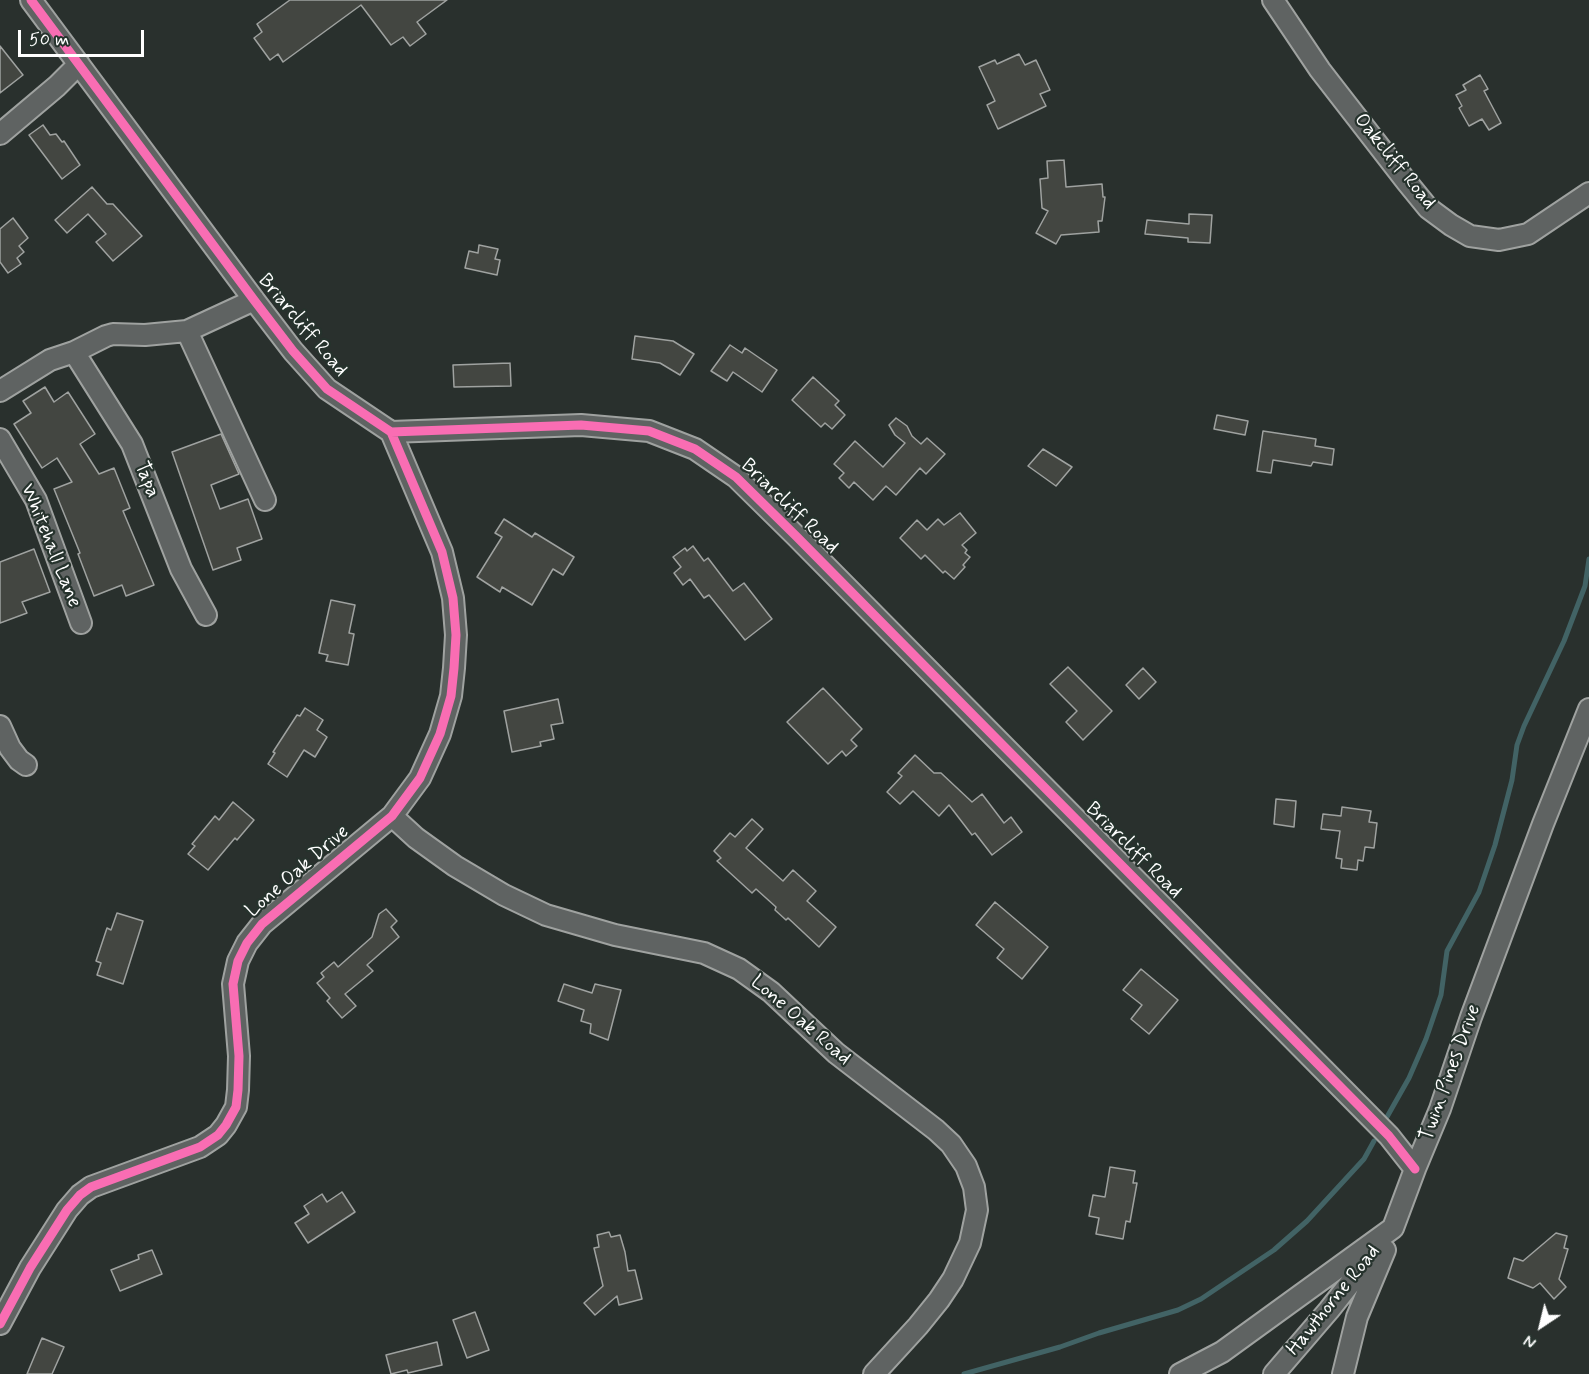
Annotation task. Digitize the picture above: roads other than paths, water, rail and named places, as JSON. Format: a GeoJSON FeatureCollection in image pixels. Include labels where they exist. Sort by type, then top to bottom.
{"type":"FeatureCollection","features":[{"type":"Feature","properties":{"kind":"street","name":"Briarcliff Road"},"geometry":{"type":"LineString","coordinates":[[31,0],[254,300],[293,351],[327,389],[391,432],[582,425],[649,431],[695,449],[736,477],[1389,1136],[1415,1169]]}},
{"type":"Feature","properties":{"kind":"street","name":"Oakcliff Road"},"geometry":{"type":"LineString","coordinates":[[1273,0],[1320,70],[1406,181],[1428,208],[1451,225],[1470,236],[1489,239],[1499,240],[1528,234],[1589,193]]}},
{"type":"Feature","properties":{"kind":"street"},"geometry":{"type":"LineString","coordinates":[[0,134],[57,86],[79,64]]}},
{"type":"Feature","properties":{"kind":"street"},"geometry":{"type":"LineString","coordinates":[[0,391],[50,360],[74,352],[93,341],[113,334],[144,335],[187,331],[254,300]]}},
{"type":"Feature","properties":{"kind":"street"},"geometry":{"type":"LineString","coordinates":[[187,331],[265,500]]}},
{"type":"Feature","properties":{"kind":"street","name":"Tapa"},"geometry":{"type":"LineString","coordinates":[[74,352],[132,444],[181,569],[206,615]]}},
{"type":"Feature","properties":{"kind":"street","name":"Lone Oak Drive"},"geometry":{"type":"LineString","coordinates":[[0,1324],[30,1268],[67,1210],[80,1195],[91,1186],[200,1147],[218,1135],[226,1125],[236,1107],[238,1090],[239,1056],[233,984],[238,961],[247,944],[262,924],[392,816],[420,778],[440,734],[451,696],[456,635],[453,598],[442,552],[391,432]]}},
{"type":"Feature","properties":{"kind":"street","name":"Whitehall Lane"},"geometry":{"type":"LineString","coordinates":[[0,439],[36,500],[81,623]]}},
{"type":"Feature","properties":{"kind":"street","name":"Twin Pines Drive"},"geometry":{"type":"LineString","coordinates":[[1393,1228],[1440,1109],[1471,1017],[1531,856],[1589,709]]}},
{"type":"Feature","properties":{"kind":"street"},"geometry":{"type":"LineString","coordinates":[[0,726],[10,748],[26,765]]}},
{"type":"Feature","properties":{"kind":"street","name":"Lone Oak Road"},"geometry":{"type":"LineString","coordinates":[[392,816],[416,838],[455,866],[504,895],[546,915],[615,935],[704,953],[739,969],[771,992],[836,1053],[951,1144],[966,1166],[974,1187],[977,1210],[970,1243],[953,1279],[939,1300],[874,1374]]}},
{"type":"Feature","properties":{"kind":"street"},"geometry":{"type":"LineString","coordinates":[[1180,1374],[1222,1352],[1393,1228]]}},
{"type":"Feature","properties":{"kind":"street"},"geometry":{"type":"LineString","coordinates":[[1342,1374],[1358,1317],[1393,1228]]}},
{"type":"Feature","properties":{"kind":"street","name":"Hawthorne Road"},"geometry":{"type":"LineString","coordinates":[[1274,1374],[1329,1310],[1393,1228]]}},
{"type":"Feature","properties":{"kind":"waterway"},"geometry":{"type":"LineString","coordinates":[[1383,1124],[1409,1078],[1426,1039],[1441,995],[1447,951],[1479,892],[1495,845],[1512,780],[1517,745],[1564,641],[1585,586],[1589,559]]}},
{"type":"Feature","properties":{"kind":"waterway"},"geometry":{"type":"LineString","coordinates":[[964,1374],[1178,1310],[1201,1299],[1274,1250],[1307,1221],[1364,1159],[1374,1141]]}}]}
